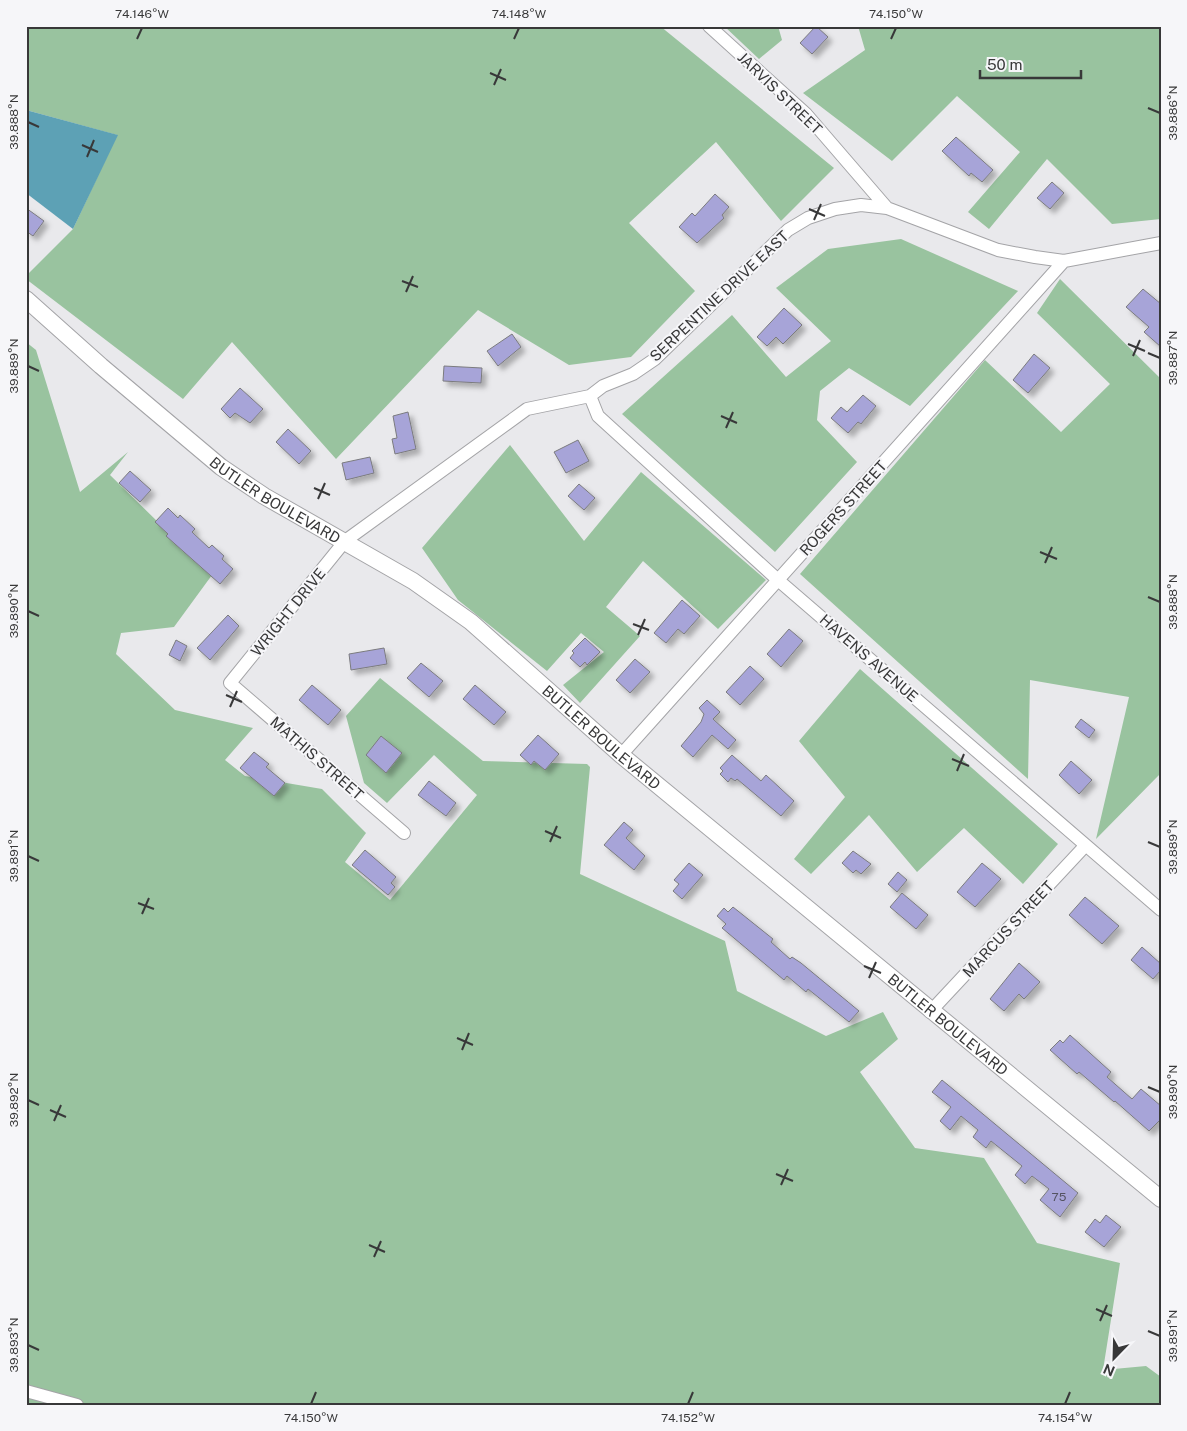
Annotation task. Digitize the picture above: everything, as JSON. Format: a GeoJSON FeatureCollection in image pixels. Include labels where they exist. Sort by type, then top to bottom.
{"type":"FeatureCollection","features":[{"type":"Feature","properties":{"kind":"street","name":"JARVIS STREET"},"geometry":{"type":"LineString","coordinates":[[709,26],[806,114],[887,208]]}},
{"type":"Feature","properties":{"kind":"street","name":"SERPENTINE DRIVE EAST"},"geometry":{"type":"LineString","coordinates":[[345,541],[520,413],[527,409],[590,396],[602,386],[633,374],[655,359],[788,230],[808,218],[835,209],[861,205],[887,208],[998,250],[1064,261],[1161,243]]}},
{"type":"Feature","properties":{"kind":"street","name":"ROGERS STREET"},"geometry":{"type":"LineString","coordinates":[[621,755],[1064,261]]}},
{"type":"Feature","properties":{"kind":"street","name":"BUTLER BOULEVARD"},"geometry":{"type":"LineString","coordinates":[[26,299],[221,467],[264,496],[413,581],[471,622],[621,755],[930,1012],[1161,1199]]}},
{"type":"Feature","properties":{"kind":"street","name":"HAVENS AVENUE"},"geometry":{"type":"LineString","coordinates":[[590,396],[598,416],[778,580],[1161,910]]}},
{"type":"Feature","properties":{"kind":"street","name":"WRIGHT DRIVE"},"geometry":{"type":"LineString","coordinates":[[230,683],[345,541]]}},
{"type":"Feature","properties":{"kind":"street","name":"MATHIS STREET"},"geometry":{"type":"LineString","coordinates":[[230,683],[404,833]]}},
{"type":"Feature","properties":{"kind":"street","name":"MARCUS STREET"},"geometry":{"type":"LineString","coordinates":[[930,1012],[1085,846]]}},
{"type":"Feature","properties":{"kind":"street"},"geometry":{"type":"LineString","coordinates":[[26,1392],[77,1405]]}},
{"type":"Feature","properties":{"kind":"green space"},"geometry":{"type":"Polygon","coordinates":[[[26,26],[660,26],[834,168],[781,221],[716,142],[629,223],[695,291],[631,357],[569,365],[478,310],[336,459],[232,342],[183,399],[26,279],[26,276],[73,229],[117,135],[26,110],[26,26]]]}},
{"type":"Feature","properties":{"kind":"green space"},"geometry":{"type":"Polygon","coordinates":[[[724,26],[778,26],[782,40],[759,59],[724,26]]]}},
{"type":"Feature","properties":{"kind":"green space"},"geometry":{"type":"Polygon","coordinates":[[[858,26],[1161,26],[1161,219],[1112,224],[1047,159],[989,229],[968,212],[1020,152],[957,96],[892,161],[803,93],[865,50],[858,26]]]}},
{"type":"Feature","properties":{"kind":"green space"},"geometry":{"type":"Polygon","coordinates":[[[901,239],[1018,291],[910,406],[849,368],[820,391],[817,420],[857,462],[775,552],[622,414],[732,315],[786,377],[831,341],[776,288],[828,249],[901,239]]]}},
{"type":"Feature","properties":{"kind":"green space"},"geometry":{"type":"Polygon","coordinates":[[[1060,279],[1161,379],[1161,773],[1096,839],[1129,697],[1030,680],[1028,779],[800,574],[985,360],[1061,432],[1110,384],[1037,313],[1060,279]]]}},
{"type":"Feature","properties":{"kind":"green space"},"geometry":{"type":"Polygon","coordinates":[[[26,342],[36,350],[80,492],[128,452],[110,475],[212,575],[174,627],[121,633],[116,654],[175,710],[253,728],[225,760],[245,776],[322,789],[366,833],[345,862],[390,900],[477,795],[434,755],[387,803],[364,783],[346,716],[380,678],[483,761],[587,764],[590,767],[580,874],[725,941],[737,991],[826,1036],[883,1012],[898,1039],[860,1072],[915,1148],[984,1158],[1037,1243],[1120,1263],[1103,1370],[1146,1366],[1161,1377],[1161,1405],[26,1404],[26,342]]]}},
{"type":"Feature","properties":{"kind":"green space"},"geometry":{"type":"Polygon","coordinates":[[[510,445],[584,541],[641,472],[766,580],[718,629],[643,561],[606,607],[640,636],[580,703],[563,685],[604,652],[581,633],[547,671],[458,600],[422,548],[510,445]]]}},
{"type":"Feature","properties":{"kind":"green space"},"geometry":{"type":"Polygon","coordinates":[[[860,669],[1058,844],[1023,884],[964,828],[917,872],[869,815],[811,874],[794,859],[845,797],[799,741],[860,669]]]}},
{"type":"Feature","properties":{"kind":"water"},"geometry":{"type":"Polygon","coordinates":[[[26,110],[118,135],[73,229],[26,193],[26,110]]]}},
{"type":"Feature","properties":{"kind":"building"},"geometry":{"type":"Polygon","coordinates":[[[816,26],[828,37],[812,54],[800,43],[816,26]]]}},
{"type":"Feature","properties":{"kind":"building"},"geometry":{"type":"Polygon","coordinates":[[[956,137],[993,170],[982,182],[971,173],[969,176],[942,151],[956,137]]]}},
{"type":"Feature","properties":{"kind":"building"},"geometry":{"type":"Polygon","coordinates":[[[1052,182],[1064,193],[1050,209],[1037,198],[1052,182]]]}},
{"type":"Feature","properties":{"kind":"building"},"geometry":{"type":"Polygon","coordinates":[[[715,194],[729,207],[722,215],[724,218],[697,243],[679,227],[692,213],[695,216],[715,194]]]}},
{"type":"Feature","properties":{"kind":"building"},"geometry":{"type":"Polygon","coordinates":[[[26,208],[44,221],[33,236],[26,231],[26,208]]]}},
{"type":"Feature","properties":{"kind":"building"},"geometry":{"type":"Polygon","coordinates":[[[1143,289],[1161,304],[1161,347],[1144,332],[1149,327],[1126,307],[1143,289]]]}},
{"type":"Feature","properties":{"kind":"building"},"geometry":{"type":"Polygon","coordinates":[[[784,308],[802,325],[783,344],[776,337],[767,346],[757,337],[784,308]]]}},
{"type":"Feature","properties":{"kind":"building"},"geometry":{"type":"Polygon","coordinates":[[[512,334],[521,347],[498,366],[487,351],[512,334]]]}},
{"type":"Feature","properties":{"kind":"building"},"geometry":{"type":"Polygon","coordinates":[[[1034,354],[1050,368],[1028,393],[1013,380],[1034,354]]]}},
{"type":"Feature","properties":{"kind":"building"},"geometry":{"type":"Polygon","coordinates":[[[444,366],[482,368],[481,383],[443,381],[444,366]]]}},
{"type":"Feature","properties":{"kind":"building"},"geometry":{"type":"Polygon","coordinates":[[[240,388],[263,409],[250,423],[235,413],[230,418],[221,409],[240,388]]]}},
{"type":"Feature","properties":{"kind":"building"},"geometry":{"type":"Polygon","coordinates":[[[863,395],[876,406],[861,424],[858,422],[848,433],[831,418],[841,407],[847,412],[863,395]]]}},
{"type":"Feature","properties":{"kind":"building"},"geometry":{"type":"Polygon","coordinates":[[[408,412],[416,449],[395,454],[392,439],[397,438],[393,416],[408,412]]]}},
{"type":"Feature","properties":{"kind":"building"},"geometry":{"type":"Polygon","coordinates":[[[288,429],[311,451],[299,464],[276,442],[288,429]]]}},
{"type":"Feature","properties":{"kind":"building"},"geometry":{"type":"Polygon","coordinates":[[[578,440],[589,461],[566,473],[554,452],[578,440]]]}},
{"type":"Feature","properties":{"kind":"building"},"geometry":{"type":"Polygon","coordinates":[[[370,457],[374,473],[346,480],[342,463],[370,457]]]}},
{"type":"Feature","properties":{"kind":"building"},"geometry":{"type":"Polygon","coordinates":[[[130,471],[151,490],[140,502],[119,483],[130,471]]]}},
{"type":"Feature","properties":{"kind":"building"},"geometry":{"type":"Polygon","coordinates":[[[579,484],[595,498],[584,510],[568,496],[579,484]]]}},
{"type":"Feature","properties":{"kind":"building"},"geometry":{"type":"Polygon","coordinates":[[[168,508],[178,518],[180,515],[195,529],[192,532],[209,548],[212,545],[224,556],[222,559],[233,569],[220,584],[166,536],[168,534],[155,522],[168,508]]]}},
{"type":"Feature","properties":{"kind":"building"},"geometry":{"type":"Polygon","coordinates":[[[682,600],[700,616],[684,634],[678,629],[666,643],[654,633],[682,600]]]}},
{"type":"Feature","properties":{"kind":"building"},"geometry":{"type":"Polygon","coordinates":[[[228,615],[239,626],[210,660],[197,648],[228,615]]]}},
{"type":"Feature","properties":{"kind":"building"},"geometry":{"type":"Polygon","coordinates":[[[789,629],[803,641],[781,667],[767,654],[789,629]]]}},
{"type":"Feature","properties":{"kind":"building"},"geometry":{"type":"Polygon","coordinates":[[[585,638],[600,652],[587,665],[585,662],[580,667],[570,658],[574,653],[572,651],[585,638]]]}},
{"type":"Feature","properties":{"kind":"building"},"geometry":{"type":"Polygon","coordinates":[[[176,640],[187,646],[180,661],[169,655],[176,640]]]}},
{"type":"Feature","properties":{"kind":"building"},"geometry":{"type":"Polygon","coordinates":[[[384,648],[387,664],[351,670],[349,654],[384,648]]]}},
{"type":"Feature","properties":{"kind":"building"},"geometry":{"type":"Polygon","coordinates":[[[635,659],[650,672],[630,693],[616,680],[635,659]]]}},
{"type":"Feature","properties":{"kind":"building"},"geometry":{"type":"Polygon","coordinates":[[[421,663],[443,681],[429,697],[407,678],[421,663]]]}},
{"type":"Feature","properties":{"kind":"building"},"geometry":{"type":"Polygon","coordinates":[[[750,666],[764,679],[740,705],[726,692],[750,666]]]}},
{"type":"Feature","properties":{"kind":"building"},"geometry":{"type":"Polygon","coordinates":[[[312,685],[341,710],[328,725],[299,700],[312,685]]]}},
{"type":"Feature","properties":{"kind":"building"},"geometry":{"type":"Polygon","coordinates":[[[475,685],[506,712],[494,725],[463,699],[475,685]]]}},
{"type":"Feature","properties":{"kind":"building"},"geometry":{"type":"Polygon","coordinates":[[[707,700],[720,712],[713,719],[736,740],[728,749],[712,735],[693,757],[681,746],[701,722],[704,714],[699,708],[707,700]]]}},
{"type":"Feature","properties":{"kind":"building"},"geometry":{"type":"Polygon","coordinates":[[[1081,719],[1095,730],[1089,738],[1075,727],[1081,719]]]}},
{"type":"Feature","properties":{"kind":"building"},"geometry":{"type":"Polygon","coordinates":[[[538,735],[559,754],[545,770],[534,761],[531,765],[520,755],[538,735]]]}},
{"type":"Feature","properties":{"kind":"building"},"geometry":{"type":"Polygon","coordinates":[[[381,736],[402,753],[386,773],[366,755],[381,736]]]}},
{"type":"Feature","properties":{"kind":"building"},"geometry":{"type":"Polygon","coordinates":[[[254,752],[269,764],[266,767],[285,783],[274,796],[240,768],[254,752]]]}},
{"type":"Feature","properties":{"kind":"building"},"geometry":{"type":"Polygon","coordinates":[[[732,755],[761,781],[766,775],[794,801],[781,816],[737,779],[735,781],[731,778],[728,782],[720,774],[723,771],[720,768],[732,755]]]}},
{"type":"Feature","properties":{"kind":"building"},"geometry":{"type":"Polygon","coordinates":[[[1071,761],[1092,780],[1079,794],[1059,775],[1071,761]]]}},
{"type":"Feature","properties":{"kind":"building"},"geometry":{"type":"Polygon","coordinates":[[[429,781],[456,803],[446,816],[418,795],[429,781]]]}},
{"type":"Feature","properties":{"kind":"building"},"geometry":{"type":"Polygon","coordinates":[[[624,822],[633,830],[626,838],[645,856],[634,870],[604,845],[624,822]]]}},
{"type":"Feature","properties":{"kind":"building"},"geometry":{"type":"Polygon","coordinates":[[[365,850],[396,877],[391,883],[395,887],[388,895],[352,865],[365,850]]]}},
{"type":"Feature","properties":{"kind":"building"},"geometry":{"type":"Polygon","coordinates":[[[853,851],[871,864],[861,874],[856,870],[853,873],[842,863],[853,851]]]}},
{"type":"Feature","properties":{"kind":"building"},"geometry":{"type":"Polygon","coordinates":[[[689,863],[703,875],[682,899],[673,891],[679,884],[674,880],[689,863]]]}},
{"type":"Feature","properties":{"kind":"building"},"geometry":{"type":"Polygon","coordinates":[[[982,863],[1001,879],[975,907],[957,892],[982,863]]]}},
{"type":"Feature","properties":{"kind":"building"},"geometry":{"type":"Polygon","coordinates":[[[898,872],[907,880],[897,892],[888,884],[898,872]]]}},
{"type":"Feature","properties":{"kind":"building"},"geometry":{"type":"Polygon","coordinates":[[[902,893],[928,915],[916,929],[890,907],[902,893]]]}},
{"type":"Feature","properties":{"kind":"building"},"geometry":{"type":"Polygon","coordinates":[[[1085,897],[1119,926],[1102,944],[1069,915],[1085,897]]]}},
{"type":"Feature","properties":{"kind":"building"},"geometry":{"type":"Polygon","coordinates":[[[733,907],[773,939],[771,942],[790,959],[792,957],[801,963],[859,1011],[849,1022],[808,989],[806,992],[787,976],[784,980],[722,928],[726,924],[717,916],[724,908],[728,912],[733,907]]]}},
{"type":"Feature","properties":{"kind":"building"},"geometry":{"type":"Polygon","coordinates":[[[1142,947],[1161,964],[1161,970],[1153,979],[1131,960],[1142,947]]]}},
{"type":"Feature","properties":{"kind":"building"},"geometry":{"type":"Polygon","coordinates":[[[1019,963],[1040,982],[1024,999],[1019,994],[1004,1011],[990,999],[1019,963]]]}},
{"type":"Feature","properties":{"kind":"building"},"geometry":{"type":"Polygon","coordinates":[[[1070,1035],[1111,1072],[1107,1077],[1132,1099],[1141,1089],[1161,1106],[1161,1119],[1149,1131],[1115,1101],[1079,1072],[1077,1074],[1050,1050],[1060,1040],[1063,1043],[1070,1035]]]}},
{"type":"Feature","properties":{"kind":"building"},"geometry":{"type":"Polygon","coordinates":[[[942,1080],[1078,1193],[1060,1217],[1040,1200],[1049,1189],[1032,1176],[1025,1184],[1015,1175],[1022,1166],[991,1141],[986,1148],[973,1137],[978,1130],[961,1116],[950,1130],[940,1121],[951,1107],[932,1092],[942,1080]]]}},
{"type":"Feature","properties":{"kind":"building"},"geometry":{"type":"Polygon","coordinates":[[[1106,1215],[1121,1227],[1104,1247],[1085,1232],[1095,1219],[1100,1223],[1106,1215]]]}}]}
